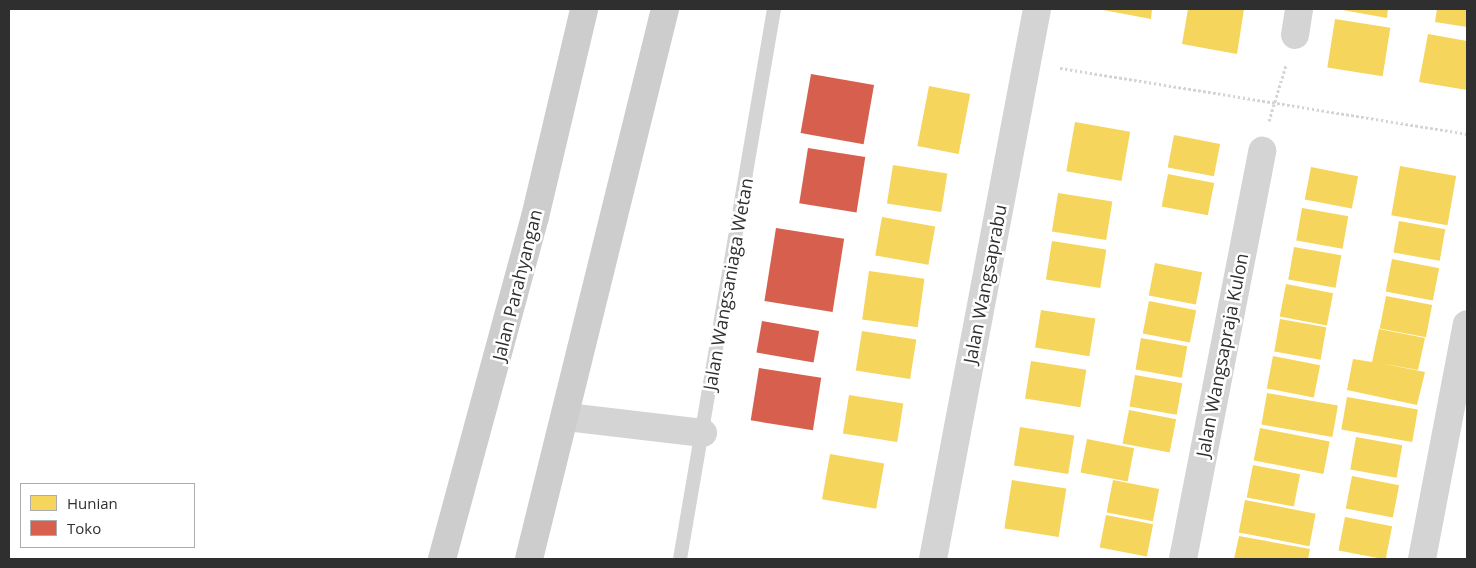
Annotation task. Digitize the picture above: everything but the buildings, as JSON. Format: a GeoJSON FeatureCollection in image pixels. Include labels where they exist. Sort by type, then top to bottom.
{"type":"FeatureCollection","features":[{"type":"Feature","properties":{"kind":"main road","name":"Jalan Parahyangan"},"geometry":{"type":"LineString","coordinates":[[442,559],[535,217],[584,9]]}},
{"type":"Feature","properties":{"kind":"main road"},"geometry":{"type":"LineString","coordinates":[[529,559],[567,416],[665,9]]}},
{"type":"Feature","properties":{"kind":"street","name":"Jalan Wangsaprabu"},"geometry":{"type":"LineString","coordinates":[[933,559],[1037,9]]}},
{"type":"Feature","properties":{"kind":"street","name":"Jalan Wangsapraja Kulon"},"geometry":{"type":"LineString","coordinates":[[1183,559],[1262,151]]}},
{"type":"Feature","properties":{"kind":"street"},"geometry":{"type":"LineString","coordinates":[[1422,559],[1467,324]]}},
{"type":"Feature","properties":{"kind":"street"},"geometry":{"type":"LineString","coordinates":[[567,416],[703,433]]}},
{"type":"Feature","properties":{"kind":"lane","name":"Jalan Wangsaniaga Wetan"},"geometry":{"type":"LineString","coordinates":[[680,559],[774,9]]}},
{"type":"Feature","properties":{"kind":"path"},"geometry":{"type":"LineString","coordinates":[[1262,151],[1273,103],[1297,22]]}},
{"type":"Feature","properties":{"kind":"path"},"geometry":{"type":"LineString","coordinates":[[1027,63],[1467,134]]}}]}
